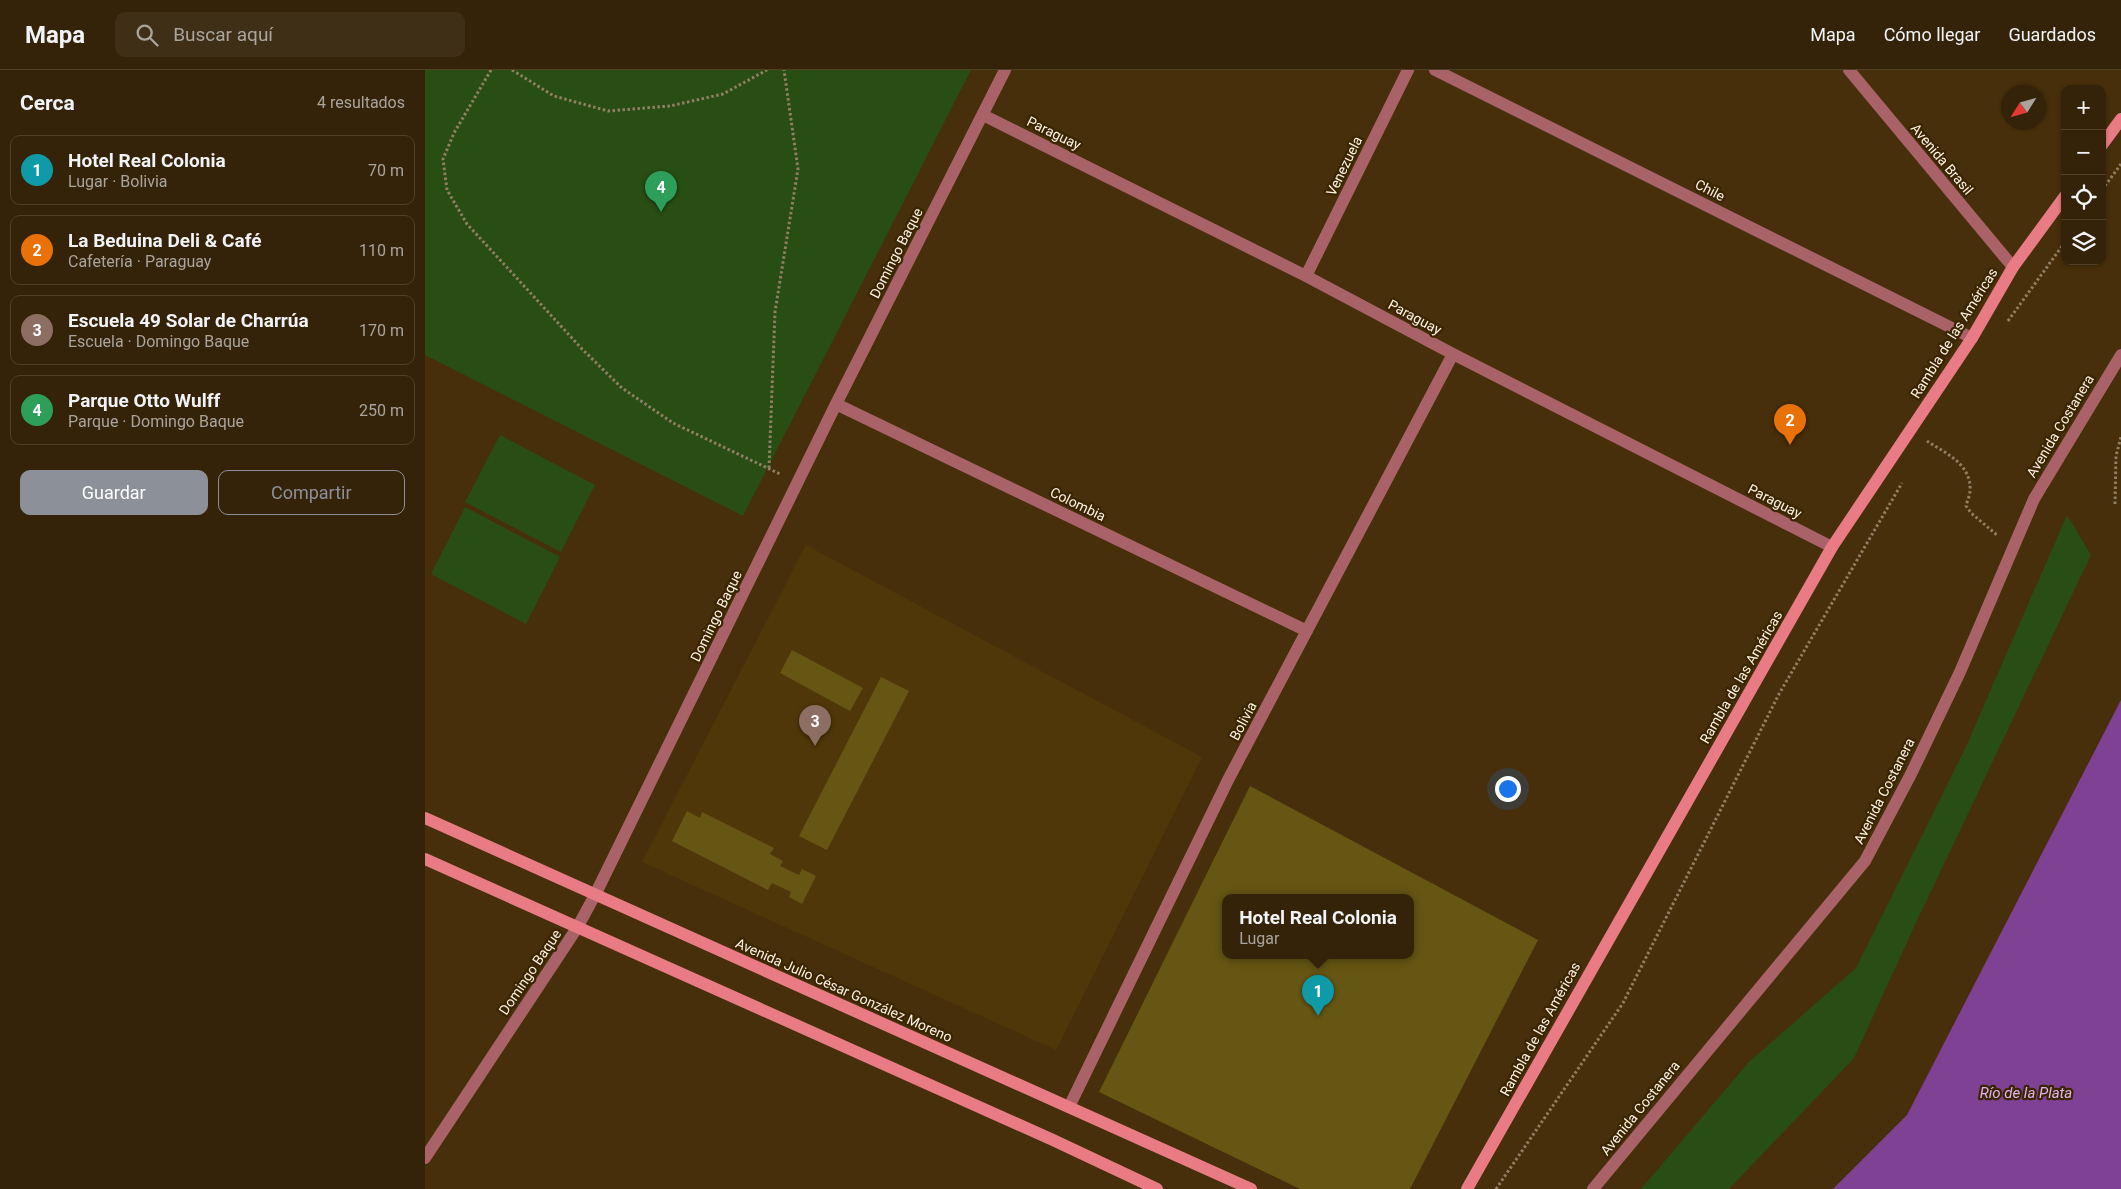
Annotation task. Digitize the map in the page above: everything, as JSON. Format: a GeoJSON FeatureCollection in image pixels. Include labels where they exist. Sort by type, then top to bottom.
{"type":"FeatureCollection","features":[{"type":"Feature","properties":{"kind":"street","name":"Domingo Baque"},"geometry":{"type":"LineString","coordinates":[[425,1158],[577,928],[595,895],[836,404],[1005,70]]}},
{"type":"Feature","properties":{"kind":"street","name":"Venezuela"},"geometry":{"type":"LineString","coordinates":[[1306,276],[1408,70]]}},
{"type":"Feature","properties":{"kind":"street","name":"Chile"},"geometry":{"type":"LineString","coordinates":[[1435,70],[1972,338]]}},
{"type":"Feature","properties":{"kind":"street","name":"Avenida Brasil"},"geometry":{"type":"LineString","coordinates":[[1849,70],[2013,267]]}},
{"type":"Feature","properties":{"kind":"street","name":"Paraguay"},"geometry":{"type":"LineString","coordinates":[[983,115],[1306,276],[1453,354],[1832,547]]}},
{"type":"Feature","properties":{"kind":"street"},"geometry":{"type":"LineString","coordinates":[[2106,140],[2121,119]]}},
{"type":"Feature","properties":{"kind":"street","name":"Rambla de las Américas"},"geometry":{"type":"LineString","coordinates":[[1467,1189],[1832,547],[1972,338],[2013,267],[2061,201]]}},
{"type":"Feature","properties":{"kind":"street","name":"Bolivia"},"geometry":{"type":"LineString","coordinates":[[1069,1107],[1228,780],[1453,354]]}},
{"type":"Feature","properties":{"kind":"street","name":"Avenida Costanera"},"geometry":{"type":"LineString","coordinates":[[1593,1189],[1865,861],[1911,774],[1960,672],[2033,499],[2121,355]]}},
{"type":"Feature","properties":{"kind":"street","name":"Colombia"},"geometry":{"type":"LineString","coordinates":[[836,404],[1307,631]]}},
{"type":"Feature","properties":{"kind":"street","name":"Avenida Julio César González Moreno"},"geometry":{"type":"LineString","coordinates":[[425,818],[1251,1189]]}},
{"type":"Feature","properties":{"kind":"street"},"geometry":{"type":"LineString","coordinates":[[425,859],[1053,1140],[1157,1189]]}},
{"type":"Feature","properties":{"kind":"path"},"geometry":{"type":"LineString","coordinates":[[491,70],[454,133],[443,159],[447,190],[467,224],[582,349],[622,388],[673,423],[769,468],[798,484]]}},
{"type":"Feature","properties":{"kind":"path"},"geometry":{"type":"LineString","coordinates":[[512,70],[554,96],[608,111],[670,106],[723,94],[767,70]]}},
{"type":"Feature","properties":{"kind":"path"},"geometry":{"type":"LineString","coordinates":[[769,468],[775,312],[798,169],[784,70]]}},
{"type":"Feature","properties":{"kind":"path"},"geometry":{"type":"LineString","coordinates":[[2106,185],[2121,164]]}},
{"type":"Feature","properties":{"kind":"path"},"geometry":{"type":"LineString","coordinates":[[2003,328],[2061,248]]}},
{"type":"Feature","properties":{"kind":"path"},"geometry":{"type":"LineString","coordinates":[[1909,430],[1960,462],[1965,470],[1970,491],[1966,506],[1971,513],[2013,547]]}},
{"type":"Feature","properties":{"kind":"path"},"geometry":{"type":"LineString","coordinates":[[1927,441],[1932,433]]}},
{"type":"Feature","properties":{"kind":"path"},"geometry":{"type":"LineString","coordinates":[[2115,504],[2116,456],[2121,437]]}},
{"type":"Feature","properties":{"kind":"path"},"geometry":{"type":"LineString","coordinates":[[1497,1189],[1623,1003],[1779,694],[1907,475]]}},
{"type":"Feature","properties":{"kind":"shaded area"},"geometry":{"type":"Polygon","coordinates":[[[806,545],[1202,757],[1056,1050],[642,862],[806,545]]]}},
{"type":"Feature","properties":{"kind":"green space"},"geometry":{"type":"Polygon","coordinates":[[[425,70],[971,70],[743,516],[425,355],[425,70]]]}},
{"type":"Feature","properties":{"kind":"green space"},"geometry":{"type":"Polygon","coordinates":[[[500,435],[595,485],[561,552],[465,502],[500,435]]]}},
{"type":"Feature","properties":{"kind":"green space"},"geometry":{"type":"Polygon","coordinates":[[[465,507],[560,557],[526,624],[431,574],[465,507]]]}},
{"type":"Feature","properties":{"kind":"green space"},"geometry":{"type":"Polygon","coordinates":[[[2067,515],[2091,555],[1914,927],[1854,1058],[1729,1189],[1641,1189],[1748,1063],[1856,968],[1964,751],[2067,515]]]}},
{"type":"Feature","properties":{"kind":"water","name":"Río de la Plata"},"geometry":{"type":"Polygon","coordinates":[[[2121,700],[2121,1189],[1833,1189],[1907,1115],[2121,700]]]}},
{"type":"Feature","properties":{"kind":"building"},"geometry":{"type":"Polygon","coordinates":[[[792,650],[863,688],[850,711],[780,673],[792,650]]]}},
{"type":"Feature","properties":{"kind":"building"},"geometry":{"type":"Polygon","coordinates":[[[881,677],[909,691],[827,850],[799,836],[881,677]]]}},
{"type":"Feature","properties":{"kind":"building"},"geometry":{"type":"Polygon","coordinates":[[[1250,786],[1538,940],[1410,1189],[1300,1189],[1099,1092],[1250,786]]]}},
{"type":"Feature","properties":{"kind":"building"},"geometry":{"type":"Polygon","coordinates":[[[687,811],[700,818],[702,812],[774,848],[770,854],[783,861],[780,866],[799,875],[802,869],[816,876],[802,904],[789,897],[791,892],[772,883],[768,890],[672,841],[687,811]]]}},
{"type":"Feature","properties":{"kind":"place","name":"Parque Otto Wulff"},"geometry":{"type":"Point","coordinates":[661,212]}},
{"type":"Feature","properties":{"kind":"place","name":"La Beduina Deli & Café"},"geometry":{"type":"Point","coordinates":[1790,445]}},
{"type":"Feature","properties":{"kind":"place","name":"Escuela 49 Solar de Charrúa"},"geometry":{"type":"Point","coordinates":[815,746]}},
{"type":"Feature","properties":{"kind":"place","name":"Hotel Real Colonia"},"geometry":{"type":"Point","coordinates":[1318,1016]}}]}
